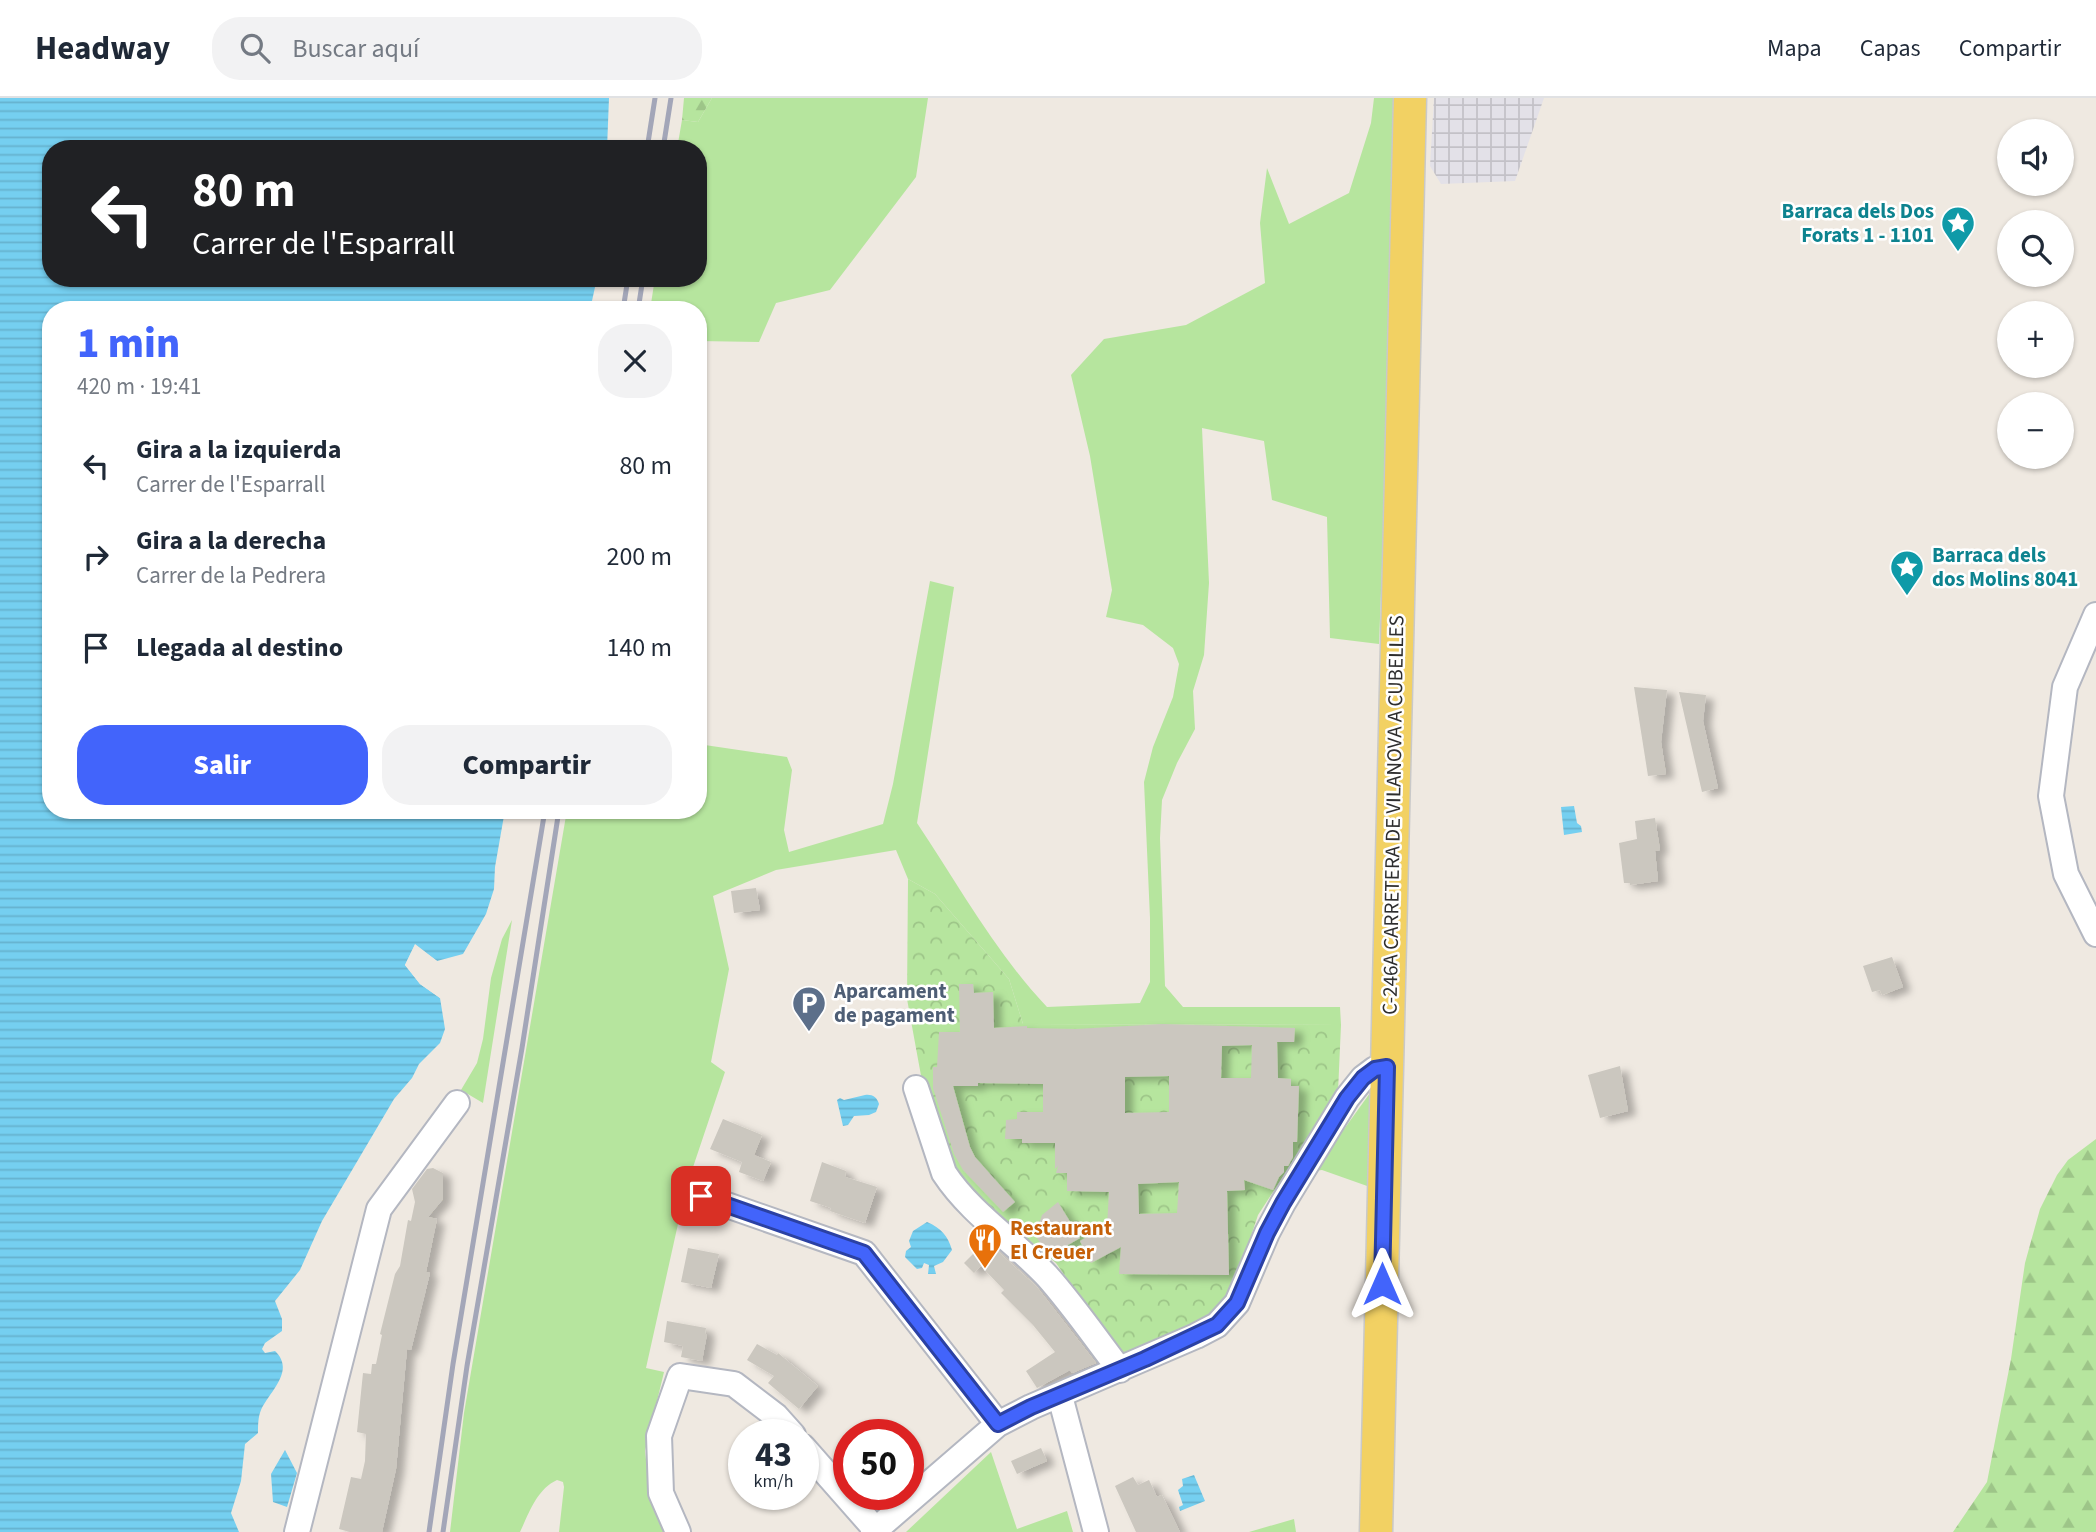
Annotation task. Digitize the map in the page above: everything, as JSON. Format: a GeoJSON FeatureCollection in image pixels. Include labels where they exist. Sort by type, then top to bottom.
{"type":"FeatureCollection","features":[{"type":"Feature","properties":{"kind":"main road","name":"C-246A CARRETERA DE VILANOVA A CUBELLES"},"geometry":{"type":"LineString","coordinates":[[1376,1532],[1410,98]]}},
{"type":"Feature","properties":{"kind":"street"},"geometry":{"type":"LineString","coordinates":[[2096,615],[2065,687],[2051,796],[2066,874],[2096,934]]}},
{"type":"Feature","properties":{"kind":"street"},"geometry":{"type":"LineString","coordinates":[[819,1466],[874,1531],[998,1424],[1217,1325],[1237,1303],[1283,1203],[1347,1098],[1363,1078],[1375,1069],[1387,1067]]}},
{"type":"Feature","properties":{"kind":"street"},"geometry":{"type":"LineString","coordinates":[[916,1088],[944,1173],[952,1185],[973,1209],[1046,1276],[1120,1370]]}},
{"type":"Feature","properties":{"kind":"street"},"geometry":{"type":"LineString","coordinates":[[297,1532],[379,1209],[457,1103]]}},
{"type":"Feature","properties":{"kind":"street"},"geometry":{"type":"LineString","coordinates":[[701,1196],[864,1253],[998,1424]]}},
{"type":"Feature","properties":{"kind":"street"},"geometry":{"type":"LineString","coordinates":[[678,1532],[661,1493],[659,1436],[680,1376],[734,1384],[779,1419]]}},
{"type":"Feature","properties":{"kind":"street"},"geometry":{"type":"LineString","coordinates":[[1060,1396],[1096,1532]]}},
{"type":"Feature","properties":{"kind":"shaded area"},"geometry":{"type":"Polygon","coordinates":[[[1434,98],[1544,98],[1515,181],[1441,184],[1430,166],[1434,98]]]}},
{"type":"Feature","properties":{"kind":"green space"},"geometry":{"type":"Polygon","coordinates":[[[684,98],[712,98],[698,122],[682,120],[684,98]]]}},
{"type":"Feature","properties":{"kind":"green space"},"geometry":{"type":"Polygon","coordinates":[[[712,98],[928,98],[916,177],[830,290],[776,303],[759,342],[707,341],[707,301],[651,301],[654,287],[707,287],[707,140],[679,140],[682,120],[698,122],[712,98]]]}},
{"type":"Feature","properties":{"kind":"green space"},"geometry":{"type":"Polygon","coordinates":[[[1374,98],[1397,98],[1379,644],[1330,638],[1327,517],[1272,500],[1264,441],[1202,428],[1209,583],[1204,655],[1193,691],[1195,729],[1162,800],[1160,838],[1165,986],[1183,1007],[1340,1007],[1341,1025],[1023,1024],[1009,979],[935,894],[908,879],[896,850],[776,870],[713,896],[729,969],[711,1062],[725,1072],[686,1188],[646,1368],[664,1372],[645,1451],[649,1484],[668,1532],[559,1532],[564,1487],[563,1482],[557,1480],[539,1495],[520,1532],[450,1532],[464,1413],[565,819],[707,819],[707,745],[787,757],[792,770],[784,830],[789,852],[883,824],[893,784],[930,581],[954,587],[917,823],[995,942],[1047,1007],[1140,1003],[1150,982],[1144,782],[1153,747],[1173,697],[1179,664],[1173,648],[1143,625],[1106,617],[1112,590],[1090,456],[1071,375],[1104,339],[1186,325],[1265,283],[1260,223],[1267,168],[1289,224],[1349,193],[1371,123],[1374,98]]]}},
{"type":"Feature","properties":{"kind":"green space"},"geometry":{"type":"Polygon","coordinates":[[[908,879],[935,894],[1009,979],[1023,1024],[1341,1025],[1338,1092],[1258,1215],[1230,1299],[1218,1312],[1120,1357],[1056,1263],[951,1173],[924,1092],[907,999],[908,879]]]}},
{"type":"Feature","properties":{"kind":"green space"},"geometry":{"type":"Polygon","coordinates":[[[512,920],[483,1103],[461,1090],[477,1063],[491,978],[502,939],[512,920]]]}},
{"type":"Feature","properties":{"kind":"green space"},"geometry":{"type":"Polygon","coordinates":[[[1370,1093],[1370,1187],[1322,1170],[1314,1171],[1370,1093]]]}},
{"type":"Feature","properties":{"kind":"green space"},"geometry":{"type":"Polygon","coordinates":[[[2096,1139],[2096,1532],[1953,1532],[1987,1482],[2011,1359],[2025,1263],[2040,1209],[2057,1175],[2068,1160],[2096,1139]]]}},
{"type":"Feature","properties":{"kind":"green space"},"geometry":{"type":"Polygon","coordinates":[[[991,1452],[1017,1529],[1067,1511],[1073,1532],[906,1532],[991,1452]]]}},
{"type":"Feature","properties":{"kind":"green space"},"geometry":{"type":"Polygon","coordinates":[[[1294,1519],[1296,1532],[1249,1532],[1294,1519]]]}},
{"type":"Feature","properties":{"kind":"water"},"geometry":{"type":"Polygon","coordinates":[[[0,98],[609,98],[607,140],[42,140],[42,287],[595,287],[592,301],[42,301],[42,819],[503,819],[494,889],[486,914],[463,954],[437,961],[415,945],[405,965],[420,984],[440,998],[445,1029],[440,1043],[419,1064],[412,1078],[394,1099],[322,1221],[300,1270],[275,1301],[282,1319],[282,1331],[265,1343],[262,1349],[265,1353],[275,1351],[281,1359],[282,1374],[261,1410],[258,1433],[245,1444],[241,1481],[231,1513],[239,1532],[0,1532],[0,98]]]}},
{"type":"Feature","properties":{"kind":"water"},"geometry":{"type":"Polygon","coordinates":[[[1574,806],[1577,823],[1582,832],[1564,835],[1561,807],[1574,806]]]}},
{"type":"Feature","properties":{"kind":"water"},"geometry":{"type":"Polygon","coordinates":[[[865,1095],[877,1100],[879,1104],[876,1112],[854,1116],[848,1125],[843,1126],[837,1100],[865,1095]]]}},
{"type":"Feature","properties":{"kind":"water"},"geometry":{"type":"Polygon","coordinates":[[[927,1222],[943,1233],[952,1250],[943,1262],[934,1266],[936,1274],[928,1274],[929,1265],[924,1263],[922,1268],[917,1269],[905,1257],[906,1251],[911,1247],[909,1241],[913,1231],[927,1222]]]}},
{"type":"Feature","properties":{"kind":"water"},"geometry":{"type":"Polygon","coordinates":[[[285,1450],[297,1473],[287,1507],[273,1502],[271,1474],[285,1450]]]}},
{"type":"Feature","properties":{"kind":"water"},"geometry":{"type":"Polygon","coordinates":[[[1194,1475],[1205,1501],[1180,1511],[1179,1507],[1183,1505],[1178,1490],[1183,1486],[1182,1479],[1194,1475]]]}},
{"type":"Feature","properties":{"kind":"pier"},"geometry":{"type":"Polygon","coordinates":[[[415,944],[441,964],[436,964],[416,950],[409,965],[423,982],[443,996],[440,998],[420,984],[405,965],[415,944]]]}},
{"type":"Feature","properties":{"kind":"building"},"geometry":{"type":"Polygon","coordinates":[[[1634,687],[1667,690],[1661,742],[1666,774],[1648,776],[1634,687]]]}},
{"type":"Feature","properties":{"kind":"building"},"geometry":{"type":"Polygon","coordinates":[[[1679,692],[1706,695],[1703,721],[1718,788],[1702,792],[1679,692]]]}},
{"type":"Feature","properties":{"kind":"building"},"geometry":{"type":"Polygon","coordinates":[[[1655,818],[1660,850],[1655,851],[1658,881],[1630,885],[1624,883],[1619,843],[1637,839],[1635,821],[1655,818]]]}},
{"type":"Feature","properties":{"kind":"building"},"geometry":{"type":"Polygon","coordinates":[[[756,888],[760,910],[734,913],[731,891],[756,888]]]}},
{"type":"Feature","properties":{"kind":"building"},"geometry":{"type":"Polygon","coordinates":[[[1892,957],[1903,987],[1882,995],[1880,990],[1872,992],[1863,966],[1892,957]]]}},
{"type":"Feature","properties":{"kind":"building"},"geometry":{"type":"Polygon","coordinates":[[[959,984],[973,984],[974,993],[993,992],[994,1028],[1027,1026],[1076,1029],[1162,1024],[1295,1028],[1294,1042],[1277,1042],[1278,1078],[1291,1079],[1291,1086],[1299,1086],[1297,1142],[1293,1142],[1293,1157],[1288,1166],[1284,1166],[1284,1172],[1273,1190],[1244,1180],[1245,1190],[1227,1191],[1229,1275],[1119,1274],[1121,1247],[1091,1263],[1080,1241],[1107,1226],[1109,1192],[1067,1191],[1067,1173],[1056,1173],[1058,1166],[1055,1169],[1055,1143],[1022,1143],[1022,1139],[1005,1139],[1006,1120],[1017,1119],[1017,1112],[1043,1112],[1043,1084],[978,1083],[978,1086],[953,1086],[975,1157],[1015,1202],[1003,1212],[963,1170],[954,1154],[933,1088],[933,1067],[937,1067],[939,1032],[960,1032],[959,984]],[[1252,1045],[1222,1046],[1221,1078],[1251,1078],[1252,1045]],[[1169,1076],[1125,1077],[1125,1113],[1169,1112],[1169,1076]],[[1179,1182],[1138,1184],[1139,1214],[1177,1213],[1179,1182]]]}},
{"type":"Feature","properties":{"kind":"building"},"geometry":{"type":"Polygon","coordinates":[[[1620,1066],[1628,1111],[1600,1118],[1588,1075],[1620,1066]]]}},
{"type":"Feature","properties":{"kind":"building"},"geometry":{"type":"Polygon","coordinates":[[[723,1119],[762,1135],[754,1155],[771,1162],[763,1181],[739,1172],[742,1162],[710,1149],[723,1119]]]}},
{"type":"Feature","properties":{"kind":"building"},"geometry":{"type":"Polygon","coordinates":[[[822,1162],[846,1171],[845,1177],[877,1187],[865,1223],[810,1201],[822,1162]]]}},
{"type":"Feature","properties":{"kind":"building"},"geometry":{"type":"Polygon","coordinates":[[[433,1168],[443,1173],[443,1199],[428,1217],[437,1219],[426,1272],[430,1273],[411,1350],[407,1349],[396,1469],[382,1532],[350,1532],[339,1529],[351,1477],[361,1479],[365,1461],[366,1434],[357,1432],[363,1373],[371,1374],[372,1364],[376,1364],[382,1335],[380,1334],[395,1274],[400,1266],[408,1220],[411,1221],[415,1202],[412,1189],[427,1169],[433,1168]]]}},
{"type":"Feature","properties":{"kind":"building"},"geometry":{"type":"Polygon","coordinates":[[[1058,1202],[1080,1238],[1049,1256],[1035,1235],[1042,1215],[1058,1202]]]}},
{"type":"Feature","properties":{"kind":"building"},"geometry":{"type":"Polygon","coordinates":[[[986,1241],[1036,1286],[1096,1363],[1072,1373],[1070,1370],[1037,1388],[1026,1371],[1055,1352],[1001,1293],[1004,1290],[981,1266],[974,1273],[964,1263],[986,1241]]]}},
{"type":"Feature","properties":{"kind":"building"},"geometry":{"type":"Polygon","coordinates":[[[688,1248],[719,1254],[711,1288],[681,1282],[688,1248]]]}},
{"type":"Feature","properties":{"kind":"building"},"geometry":{"type":"Polygon","coordinates":[[[667,1321],[706,1328],[702,1361],[681,1357],[683,1346],[664,1342],[667,1321]]]}},
{"type":"Feature","properties":{"kind":"building"},"geometry":{"type":"Polygon","coordinates":[[[757,1344],[777,1355],[778,1353],[818,1386],[799,1409],[768,1383],[774,1376],[747,1360],[757,1344]]]}},
{"type":"Feature","properties":{"kind":"building"},"geometry":{"type":"Polygon","coordinates":[[[1041,1448],[1047,1461],[1017,1474],[1011,1461],[1041,1448]]]}},
{"type":"Feature","properties":{"kind":"building"},"geometry":{"type":"Polygon","coordinates":[[[1133,1477],[1138,1485],[1149,1480],[1157,1497],[1162,1495],[1180,1532],[1136,1532],[1115,1486],[1133,1477]]]}},
{"type":"Feature","properties":{"kind":"railway"},"geometry":{"type":"LineString","coordinates":[[648,140],[655,98]]}},
{"type":"Feature","properties":{"kind":"railway"},"geometry":{"type":"LineString","coordinates":[[664,140],[671,98]]}},
{"type":"Feature","properties":{"kind":"railway"},"geometry":{"type":"LineString","coordinates":[[624,301],[627,287]]}},
{"type":"Feature","properties":{"kind":"railway"},"geometry":{"type":"LineString","coordinates":[[639,301],[642,287]]}},
{"type":"Feature","properties":{"kind":"railway"},"geometry":{"type":"LineString","coordinates":[[429,1532],[453,1364],[544,819]]}},
{"type":"Feature","properties":{"kind":"railway"},"geometry":{"type":"LineString","coordinates":[[443,1532],[467,1366],[522,1048],[558,819]]}},
{"type":"Feature","properties":{"kind":"place","name":"Barraca dels Dos Forats 1 - 1101"},"geometry":{"type":"Point","coordinates":[1958,253]}},
{"type":"Feature","properties":{"kind":"place","name":"Barraca dels dos Molins 8041"},"geometry":{"type":"Point","coordinates":[1907,597]}},
{"type":"Feature","properties":{"kind":"place","name":"Aparcament de pagament"},"geometry":{"type":"Point","coordinates":[809,1033]}},
{"type":"Feature","properties":{"kind":"place","name":"Restaurant El Creuer"},"geometry":{"type":"Point","coordinates":[985,1270]}},
{"type":"Feature","properties":{"kind":"route"},"geometry":{"type":"LineString","coordinates":[[701,1196],[864,1253],[998,1424],[1031,1407],[1196,1336],[1217,1325],[1229,1314],[1237,1303],[1283,1203],[1347,1098],[1363,1078],[1375,1069],[1387,1067],[1382,1284]]}}]}
